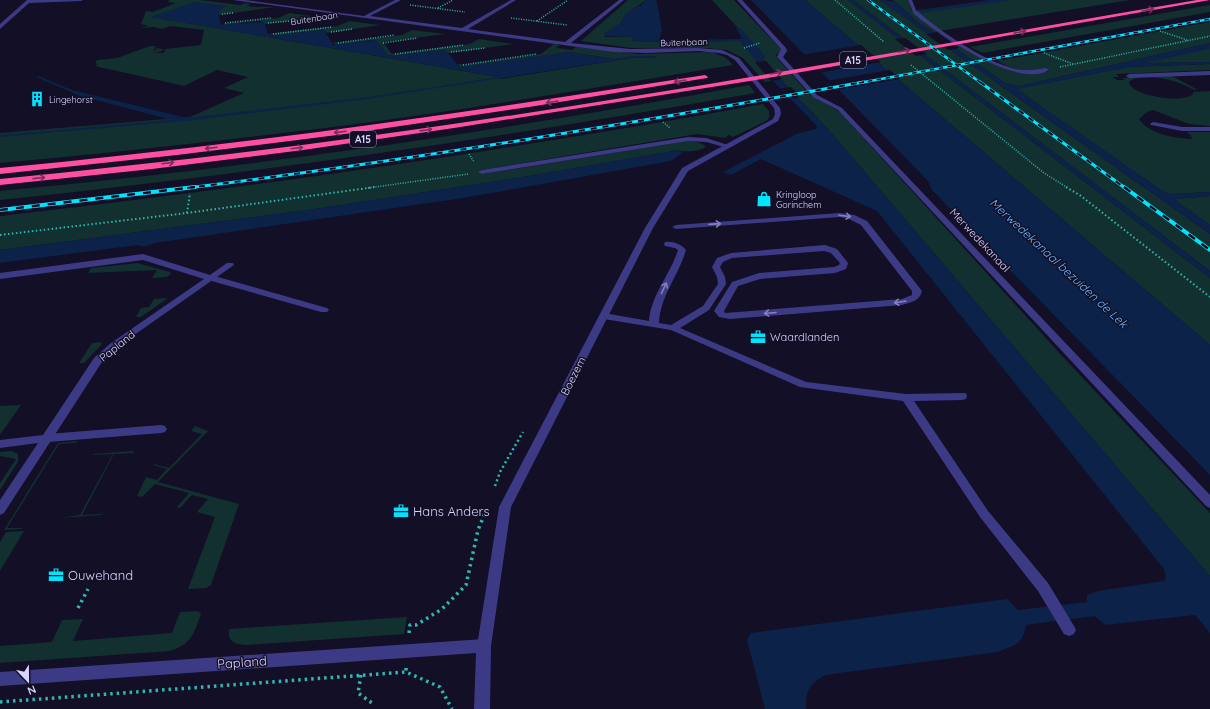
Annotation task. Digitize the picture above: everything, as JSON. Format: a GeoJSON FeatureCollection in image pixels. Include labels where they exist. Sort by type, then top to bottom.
{"type":"FeatureCollection","features":[{"type":"Feature","properties":{"kind":"highway","name":"A15"},"geometry":{"type":"LineString","coordinates":[[0,182],[337,143],[537,113],[1207,0]]}},
{"type":"Feature","properties":{"kind":"highway"},"geometry":{"type":"LineString","coordinates":[[934,39],[957,35]]}},
{"type":"Feature","properties":{"kind":"highway"},"geometry":{"type":"LineString","coordinates":[[780,64],[796,62]]}},
{"type":"Feature","properties":{"kind":"highway"},"geometry":{"type":"LineString","coordinates":[[734,72],[757,68]]}},
{"type":"Feature","properties":{"kind":"highway","name":"A15"},"geometry":{"type":"LineString","coordinates":[[0,171],[163,154],[386,126],[711,76]]}},
{"type":"Feature","properties":{"kind":"street"},"geometry":{"type":"LineString","coordinates":[[0,27],[29,1],[81,0]]}},
{"type":"Feature","properties":{"kind":"street","name":"Buitenbaan"},"geometry":{"type":"LineString","coordinates":[[235,0],[566,44],[633,51],[712,50],[726,52],[737,58],[777,108]]}},
{"type":"Feature","properties":{"kind":"street"},"geometry":{"type":"LineString","coordinates":[[268,4],[279,0]]}},
{"type":"Feature","properties":{"kind":"street"},"geometry":{"type":"LineString","coordinates":[[365,17],[399,0]]}},
{"type":"Feature","properties":{"kind":"street"},"geometry":{"type":"LineString","coordinates":[[463,30],[514,0]]}},
{"type":"Feature","properties":{"kind":"street"},"geometry":{"type":"LineString","coordinates":[[566,44],[622,0]]}},
{"type":"Feature","properties":{"kind":"street","name":"Merwedekanaal"},"geometry":{"type":"LineString","coordinates":[[738,0],[784,49],[780,57],[813,94],[840,108],[1210,503]]}},
{"type":"Feature","properties":{"kind":"street"},"geometry":{"type":"LineString","coordinates":[[910,0],[914,12],[966,47],[1005,67],[1027,72],[1046,70]]}},
{"type":"Feature","properties":{"kind":"street"},"geometry":{"type":"LineString","coordinates":[[1129,76],[1210,73]]}},
{"type":"Feature","properties":{"kind":"street","name":"Boezem"},"geometry":{"type":"LineString","coordinates":[[482,709],[484,646],[505,507],[649,228],[684,170],[776,120],[778,114],[777,108]]}},
{"type":"Feature","properties":{"kind":"street"},"geometry":{"type":"LineString","coordinates":[[1153,124],[1182,129],[1210,129]]}},
{"type":"Feature","properties":{"kind":"street"},"geometry":{"type":"LineString","coordinates":[[482,172],[688,139],[706,140],[728,146]]}},
{"type":"Feature","properties":{"kind":"street"},"geometry":{"type":"LineString","coordinates":[[674,328],[706,308],[722,284],[716,268],[720,260],[731,256],[825,248],[834,250],[844,263],[843,267],[835,270],[759,276],[735,284],[719,311],[722,315],[730,316],[902,302],[910,300],[916,296],[917,291],[864,223],[850,216],[840,215],[676,227]]}},
{"type":"Feature","properties":{"kind":"street"},"geometry":{"type":"LineString","coordinates":[[654,324],[653,316],[659,300],[682,250],[678,246],[668,244]]}},
{"type":"Feature","properties":{"kind":"street"},"geometry":{"type":"LineString","coordinates":[[0,276],[143,257],[324,310]]}},
{"type":"Feature","properties":{"kind":"street","name":"Papland"},"geometry":{"type":"LineString","coordinates":[[0,510],[98,360],[114,345],[230,265]]}},
{"type":"Feature","properties":{"kind":"street"},"geometry":{"type":"LineString","coordinates":[[604,316],[674,328],[804,385],[906,398],[962,396]]}},
{"type":"Feature","properties":{"kind":"street"},"geometry":{"type":"LineString","coordinates":[[906,398],[984,514],[1043,587],[1069,630]]}},
{"type":"Feature","properties":{"kind":"street"},"geometry":{"type":"LineString","coordinates":[[0,444],[48,438],[161,430]]}},
{"type":"Feature","properties":{"kind":"street","name":"Papland"},"geometry":{"type":"LineString","coordinates":[[0,679],[484,646]]}},
{"type":"Feature","properties":{"kind":"path"},"geometry":{"type":"LineString","coordinates":[[437,9],[453,0]]}},
{"type":"Feature","properties":{"kind":"path"},"geometry":{"type":"LineString","coordinates":[[536,21],[568,0]]}},
{"type":"Feature","properties":{"kind":"path"},"geometry":{"type":"LineString","coordinates":[[835,0],[889,46]]}},
{"type":"Feature","properties":{"kind":"path"},"geometry":{"type":"LineString","coordinates":[[407,5],[468,12]]}},
{"type":"Feature","properties":{"kind":"path","name":"Buitenbaan"},"geometry":{"type":"LineString","coordinates":[[225,23],[277,18],[298,8]]}},
{"type":"Feature","properties":{"kind":"path","name":"Buitenbaan"},"geometry":{"type":"LineString","coordinates":[[273,34],[338,26],[358,16]]}},
{"type":"Feature","properties":{"kind":"path"},"geometry":{"type":"LineString","coordinates":[[505,17],[571,26]]}},
{"type":"Feature","properties":{"kind":"path"},"geometry":{"type":"LineString","coordinates":[[338,43],[401,35],[420,25]]}},
{"type":"Feature","properties":{"kind":"path"},"geometry":{"type":"LineString","coordinates":[[1160,32],[1186,40]]}},
{"type":"Feature","properties":{"kind":"path"},"geometry":{"type":"LineString","coordinates":[[1046,70],[1210,36]]}},
{"type":"Feature","properties":{"kind":"path"},"geometry":{"type":"LineString","coordinates":[[463,65],[540,54],[555,42]]}},
{"type":"Feature","properties":{"kind":"path"},"geometry":{"type":"LineString","coordinates":[[395,54],[469,44]]}},
{"type":"Feature","properties":{"kind":"path"},"geometry":{"type":"LineString","coordinates":[[743,48],[756,44]]}},
{"type":"Feature","properties":{"kind":"path"},"geometry":{"type":"LineString","coordinates":[[451,52],[490,47]]}},
{"type":"Feature","properties":{"kind":"path"},"geometry":{"type":"LineString","coordinates":[[1044,53],[1074,64]]}},
{"type":"Feature","properties":{"kind":"path"},"geometry":{"type":"LineString","coordinates":[[907,61],[1044,173],[1081,196],[1210,297]]}},
{"type":"Feature","properties":{"kind":"path"},"geometry":{"type":"LineString","coordinates":[[663,122],[669,127]]}},
{"type":"Feature","properties":{"kind":"path"},"geometry":{"type":"LineString","coordinates":[[469,154],[473,161]]}},
{"type":"Feature","properties":{"kind":"path"},"geometry":{"type":"LineString","coordinates":[[0,235],[187,212],[482,172]]}},
{"type":"Feature","properties":{"kind":"path"},"geometry":{"type":"LineString","coordinates":[[187,212],[190,193]]}},
{"type":"Feature","properties":{"kind":"path"},"geometry":{"type":"LineString","coordinates":[[78,608],[88,589]]}},
{"type":"Feature","properties":{"kind":"path","name":"Papland"},"geometry":{"type":"LineString","coordinates":[[0,702],[406,672]]}},
{"type":"Feature","properties":{"kind":"path"},"geometry":{"type":"LineString","coordinates":[[361,675],[358,693],[372,703]]}},
{"type":"Feature","properties":{"kind":"green space"},"geometry":{"type":"Polygon","coordinates":[[[169,0],[200,0],[240,5],[245,3],[251,4],[247,6],[251,7],[275,7],[218,15],[219,10],[152,17],[498,77],[500,79],[631,58],[659,57],[640,56],[614,59],[569,52],[470,67],[460,67],[457,64],[464,65],[541,54],[554,44],[559,45],[556,48],[572,50],[576,47],[638,54],[711,52],[725,57],[733,65],[428,114],[325,128],[0,163],[0,133],[190,117],[244,93],[224,88],[248,77],[217,70],[184,86],[95,66],[98,64],[95,63],[97,60],[117,58],[150,46],[156,46],[153,52],[157,48],[163,49],[162,51],[155,53],[164,53],[165,49],[201,45],[204,30],[170,26],[162,29],[154,27],[141,28],[148,26],[141,24],[146,11],[153,12],[176,3],[168,2],[169,0]]]}},
{"type":"Feature","properties":{"kind":"green space"},"geometry":{"type":"Polygon","coordinates":[[[628,0],[646,0],[625,15],[621,23],[604,34],[605,37],[632,37],[634,39],[631,40],[643,42],[740,41],[773,81],[765,82],[743,58],[727,50],[708,48],[631,48],[581,41],[628,0]]]}},
{"type":"Feature","properties":{"kind":"green space"},"geometry":{"type":"Polygon","coordinates":[[[712,0],[734,0],[782,50],[776,55],[777,58],[809,94],[840,112],[1063,357],[1210,513],[1210,576],[827,128],[771,69],[763,60],[764,56],[712,0]]]}},
{"type":"Feature","properties":{"kind":"green space"},"geometry":{"type":"Polygon","coordinates":[[[805,0],[848,0],[1210,278],[1210,345],[805,0]]]}},
{"type":"Feature","properties":{"kind":"green space"},"geometry":{"type":"Polygon","coordinates":[[[853,0],[880,0],[1210,234],[1210,271],[853,0]]]}},
{"type":"Feature","properties":{"kind":"green space"},"geometry":{"type":"Polygon","coordinates":[[[892,0],[908,0],[912,11],[996,0],[1130,0],[939,31],[992,63],[1020,72],[1035,73],[1050,71],[1044,69],[1027,71],[1019,70],[997,61],[1210,22],[1210,43],[1024,85],[1012,85],[1005,83],[915,20],[892,0]]]}},
{"type":"Feature","properties":{"kind":"green space"},"geometry":{"type":"Polygon","coordinates":[[[1210,5],[1210,12],[982,53],[970,47],[1210,5]]]}},
{"type":"Feature","properties":{"kind":"green space"},"geometry":{"type":"Polygon","coordinates":[[[289,13],[318,17],[265,24],[261,21],[226,25],[220,24],[278,18],[289,13]]]}},
{"type":"Feature","properties":{"kind":"green space"},"geometry":{"type":"Polygon","coordinates":[[[349,21],[380,25],[327,33],[323,30],[275,36],[268,34],[338,26],[349,21]]]}},
{"type":"Feature","properties":{"kind":"green space"},"geometry":{"type":"Polygon","coordinates":[[[412,30],[445,34],[383,42],[391,53],[395,54],[470,44],[479,39],[513,44],[448,53],[444,50],[393,56],[387,55],[372,40],[337,45],[332,43],[402,35],[412,30]]]}},
{"type":"Feature","properties":{"kind":"green space"},"geometry":{"type":"Polygon","coordinates":[[[1210,48],[1210,62],[1145,63],[1147,62],[1210,48]]]}},
{"type":"Feature","properties":{"kind":"green space"},"geometry":{"type":"Polygon","coordinates":[[[1210,64],[1210,70],[1116,74],[1119,77],[1113,77],[1117,80],[1125,80],[1122,78],[1139,77],[1129,82],[1132,87],[1147,95],[1158,97],[1188,97],[1193,94],[1193,92],[1210,91],[1210,126],[1189,124],[1153,110],[1147,112],[1139,119],[1150,129],[1156,132],[1178,138],[1192,139],[1187,132],[1210,132],[1210,192],[1165,193],[1016,89],[1128,67],[1210,64]]]}},
{"type":"Feature","properties":{"kind":"green space"},"geometry":{"type":"Polygon","coordinates":[[[1172,76],[1198,90],[1193,89],[1171,81],[1147,77],[1172,76]]]}},
{"type":"Feature","properties":{"kind":"green space"},"geometry":{"type":"Polygon","coordinates":[[[749,85],[755,93],[567,125],[284,166],[95,190],[0,200],[0,191],[188,171],[376,147],[563,118],[749,85]]]}},
{"type":"Feature","properties":{"kind":"green space"},"geometry":{"type":"Polygon","coordinates":[[[763,104],[769,111],[769,118],[766,121],[733,137],[729,135],[725,138],[697,134],[481,170],[483,174],[687,141],[697,142],[706,147],[697,150],[680,150],[523,177],[315,209],[0,250],[0,216],[192,193],[383,166],[573,137],[763,104]]]}},
{"type":"Feature","properties":{"kind":"green space"},"geometry":{"type":"Polygon","coordinates":[[[1210,196],[1210,225],[1173,199],[1210,196]]]}},
{"type":"Feature","properties":{"kind":"green space"},"geometry":{"type":"Polygon","coordinates":[[[137,263],[170,272],[171,274],[167,277],[152,278],[157,270],[88,273],[91,268],[137,263]]]}},
{"type":"Feature","properties":{"kind":"green space"},"geometry":{"type":"Polygon","coordinates":[[[168,298],[141,317],[136,317],[141,308],[149,307],[154,299],[168,298]]]}},
{"type":"Feature","properties":{"kind":"green space"},"geometry":{"type":"Polygon","coordinates":[[[101,342],[102,344],[84,363],[79,363],[92,343],[101,342]]]}},
{"type":"Feature","properties":{"kind":"green space"},"geometry":{"type":"Polygon","coordinates":[[[21,405],[2,432],[0,434],[0,406],[21,405]]]}},
{"type":"Feature","properties":{"kind":"green space"},"geometry":{"type":"Polygon","coordinates":[[[195,426],[208,431],[158,482],[239,504],[211,585],[206,588],[188,589],[215,517],[197,512],[208,499],[192,495],[180,508],[177,507],[189,493],[155,484],[142,497],[137,496],[146,477],[157,480],[167,469],[153,465],[154,464],[169,468],[202,434],[191,431],[195,426]]]}},
{"type":"Feature","properties":{"kind":"green space"},"geometry":{"type":"Polygon","coordinates":[[[77,441],[76,443],[59,444],[7,528],[22,528],[4,530],[58,443],[77,441]]]}},
{"type":"Feature","properties":{"kind":"green space"},"geometry":{"type":"Polygon","coordinates":[[[12,451],[18,454],[18,462],[0,490],[0,483],[16,459],[0,456],[0,452],[12,451]]]}},
{"type":"Feature","properties":{"kind":"green space"},"geometry":{"type":"Polygon","coordinates":[[[134,451],[134,453],[114,454],[82,515],[103,514],[102,515],[58,518],[80,515],[113,454],[93,455],[94,454],[134,451]]]}},
{"type":"Feature","properties":{"kind":"green space"},"geometry":{"type":"Polygon","coordinates":[[[24,531],[0,571],[0,542],[6,532],[24,531]]]}},
{"type":"Feature","properties":{"kind":"green space"},"geometry":{"type":"Polygon","coordinates":[[[198,611],[201,614],[191,637],[183,645],[170,651],[0,663],[0,646],[52,642],[62,620],[83,619],[73,641],[172,633],[180,612],[198,611]]]}},
{"type":"Feature","properties":{"kind":"green space"},"geometry":{"type":"Polygon","coordinates":[[[407,617],[404,634],[246,645],[235,643],[229,637],[229,629],[407,617]]]}},
{"type":"Feature","properties":{"kind":"water"},"geometry":{"type":"Polygon","coordinates":[[[646,0],[656,0],[657,2],[662,31],[659,40],[742,39],[736,28],[740,28],[765,56],[763,61],[827,128],[1210,576],[1210,633],[1195,615],[1105,625],[1095,616],[1026,625],[1020,641],[998,652],[825,675],[812,685],[807,697],[806,709],[765,709],[747,640],[751,633],[1007,599],[1018,610],[1087,602],[1087,595],[1098,591],[1164,581],[1166,578],[1164,569],[877,211],[761,159],[731,175],[723,172],[796,134],[816,129],[817,126],[773,81],[740,41],[643,42],[631,40],[634,39],[632,37],[604,36],[604,34],[621,23],[629,11],[641,5],[646,0]]]}},
{"type":"Feature","properties":{"kind":"water","name":"Merwedekanaal bezuiden de Lek"},"geometry":{"type":"Polygon","coordinates":[[[751,0],[805,0],[1210,345],[1210,475],[932,190],[928,181],[751,0]]]}},
{"type":"Feature","properties":{"kind":"water"},"geometry":{"type":"Polygon","coordinates":[[[848,0],[853,0],[1210,271],[1210,278],[848,0]]]}},
{"type":"Feature","properties":{"kind":"water"},"geometry":{"type":"Polygon","coordinates":[[[880,0],[887,0],[896,3],[915,20],[1005,83],[1012,85],[1024,85],[1210,43],[1210,48],[1146,63],[1210,62],[1210,64],[1128,67],[1017,89],[1165,193],[1210,192],[1210,196],[1173,199],[1210,225],[1210,234],[880,0]]]}},
{"type":"Feature","properties":{"kind":"water"},"geometry":{"type":"Polygon","coordinates":[[[989,0],[1013,0],[922,13],[920,10],[989,0]]]}},
{"type":"Feature","properties":{"kind":"water"},"geometry":{"type":"Polygon","coordinates":[[[194,2],[226,6],[218,12],[221,25],[263,22],[268,34],[272,36],[324,30],[333,45],[376,40],[389,56],[445,50],[460,67],[569,52],[614,59],[633,56],[660,56],[631,58],[367,99],[185,121],[0,137],[0,135],[172,120],[80,96],[36,77],[38,76],[72,90],[187,118],[369,97],[499,77],[151,17],[194,2]]]}},
{"type":"Feature","properties":{"kind":"water"},"geometry":{"type":"Polygon","coordinates":[[[680,150],[683,152],[671,161],[463,198],[155,243],[145,246],[138,245],[0,263],[0,250],[315,209],[523,177],[680,150]]]}},
{"type":"Feature","properties":{"kind":"pier"},"geometry":{"type":"Polygon","coordinates":[[[937,32],[959,48],[948,50],[926,34],[937,32]]]}},
{"type":"Feature","properties":{"kind":"pier"},"geometry":{"type":"Polygon","coordinates":[[[905,38],[927,54],[916,56],[895,39],[905,38]]]}},
{"type":"Feature","properties":{"kind":"pier"},"geometry":{"type":"Polygon","coordinates":[[[861,45],[881,62],[818,73],[801,55],[861,45]]]}},
{"type":"Feature","properties":{"kind":"pier"},"geometry":{"type":"Polygon","coordinates":[[[766,61],[782,79],[771,81],[755,62],[766,61]]]}},
{"type":"Feature","properties":{"kind":"pier"},"geometry":{"type":"Polygon","coordinates":[[[890,70],[900,79],[835,90],[826,81],[890,70]]]}},
{"type":"Feature","properties":{"kind":"pier"},"geometry":{"type":"Polygon","coordinates":[[[791,87],[801,97],[788,99],[779,89],[791,87]]]}},
{"type":"Feature","properties":{"kind":"railway"},"geometry":{"type":"LineString","coordinates":[[868,0],[957,65]]}},
{"type":"Feature","properties":{"kind":"railway"},"geometry":{"type":"LineString","coordinates":[[957,65],[1210,19]]}},
{"type":"Feature","properties":{"kind":"railway"},"geometry":{"type":"LineString","coordinates":[[859,83],[957,65]]}},
{"type":"Feature","properties":{"kind":"railway"},"geometry":{"type":"LineString","coordinates":[[957,65],[981,83]]}},
{"type":"Feature","properties":{"kind":"railway"},"geometry":{"type":"LineString","coordinates":[[192,187],[526,140],[864,82]]}},
{"type":"Feature","properties":{"kind":"railway"},"geometry":{"type":"LineString","coordinates":[[980,82],[1125,188]]}},
{"type":"Feature","properties":{"kind":"railway"},"geometry":{"type":"LineString","coordinates":[[0,210],[192,187]]}},
{"type":"Feature","properties":{"kind":"railway"},"geometry":{"type":"LineString","coordinates":[[187,188],[192,187]]}},
{"type":"Feature","properties":{"kind":"railway"},"geometry":{"type":"LineString","coordinates":[[1124,187],[1210,250]]}},
{"type":"Feature","properties":{"kind":"place","name":"Lingehorst"},"geometry":{"type":"Point","coordinates":[37,99]}},
{"type":"Feature","properties":{"kind":"place","name":"Kringloop Gorinchem"},"geometry":{"type":"Point","coordinates":[764,199]}},
{"type":"Feature","properties":{"kind":"place","name":"Waardlanden"},"geometry":{"type":"Point","coordinates":[758,337]}},
{"type":"Feature","properties":{"kind":"place","name":"Hans Anders"},"geometry":{"type":"Point","coordinates":[401,511]}},
{"type":"Feature","properties":{"kind":"place","name":"Ouwehand"},"geometry":{"type":"Point","coordinates":[56,575]}}]}
